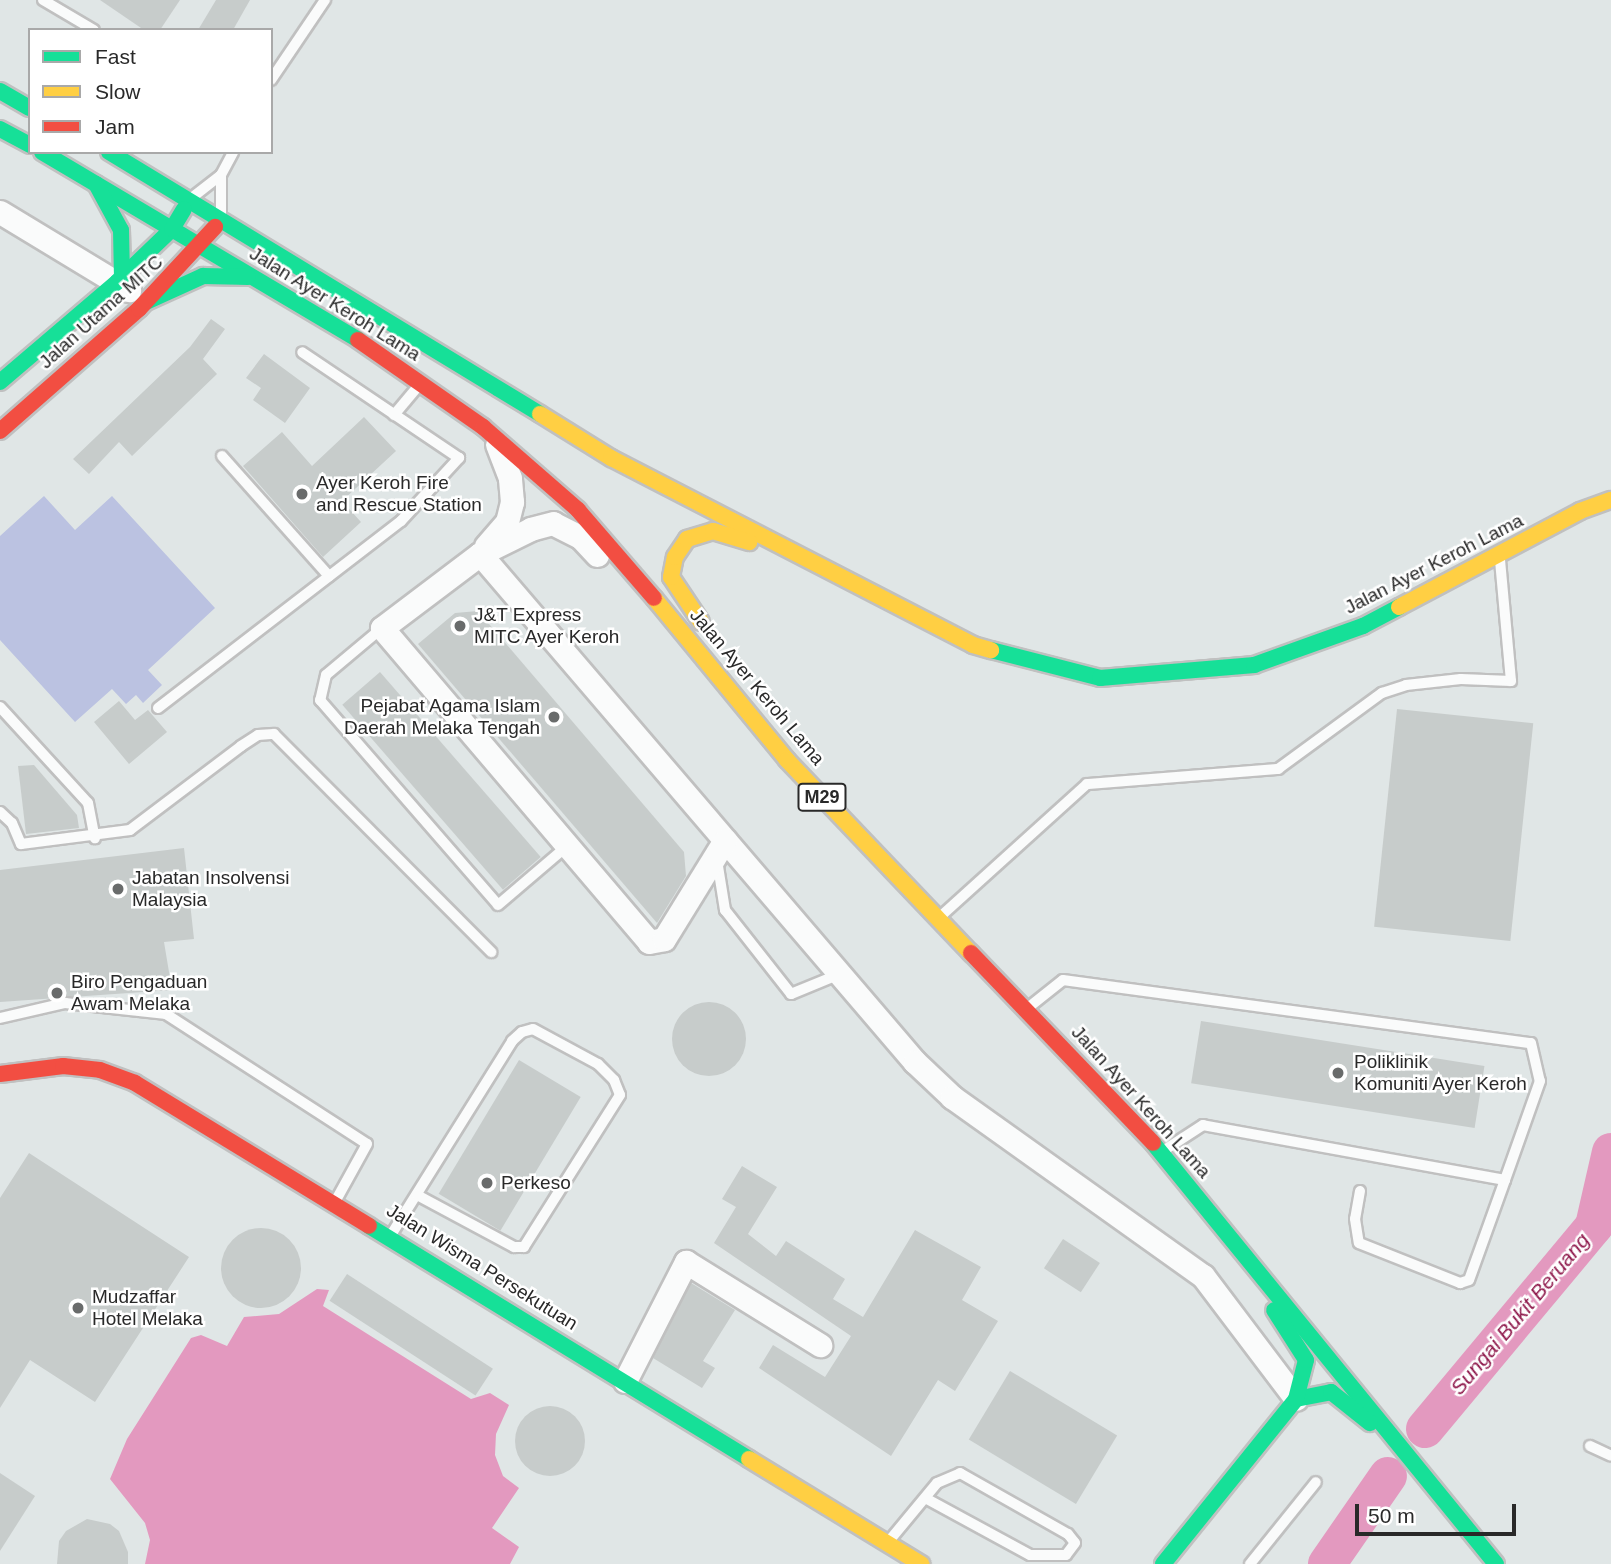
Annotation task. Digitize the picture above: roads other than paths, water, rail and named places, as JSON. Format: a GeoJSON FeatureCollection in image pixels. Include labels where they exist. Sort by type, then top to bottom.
{"type":"FeatureCollection","features":[{"type":"Feature","properties":{"kind":"main road"},"geometry":{"type":"LineString","coordinates":[[0,91],[28,107]]}},
{"type":"Feature","properties":{"kind":"main road"},"geometry":{"type":"LineString","coordinates":[[0,129],[28,144]]}},
{"type":"Feature","properties":{"kind":"main road","name":"Jalan Ayer Keroh Lama"},"geometry":{"type":"LineString","coordinates":[[46,154],[424,377],[578,510],[798,759],[909,891],[1027,1009],[1174,1165],[1496,1564]]}},
{"type":"Feature","properties":{"kind":"main road","name":"Jalan Ayer Keroh Lama"},"geometry":{"type":"LineString","coordinates":[[113,154],[191,198],[435,355],[611,458],[972,645],[1100,677],[1254,666],[1363,626],[1580,511],[1611,500]]}},
{"type":"Feature","properties":{"kind":"main road"},"geometry":{"type":"LineString","coordinates":[[94,181],[121,230],[120,280]]}},
{"type":"Feature","properties":{"kind":"main road"},"geometry":{"type":"LineString","coordinates":[[0,382],[120,280],[172,229],[191,198]]}},
{"type":"Feature","properties":{"kind":"main road","name":"Jalan Utama MITC"},"geometry":{"type":"LineString","coordinates":[[0,430],[146,302],[201,247],[221,218]]}},
{"type":"Feature","properties":{"kind":"main road"},"geometry":{"type":"LineString","coordinates":[[146,302],[203,276],[236,274],[255,279]]}},
{"type":"Feature","properties":{"kind":"main road"},"geometry":{"type":"LineString","coordinates":[[710,633],[671,577],[675,557],[687,539],[713,531],[742,539],[924,620]]}},
{"type":"Feature","properties":{"kind":"main road","name":"Jalan Wisma Persekutuan"},"geometry":{"type":"LineString","coordinates":[[0,1074],[63,1066],[100,1070],[135,1083],[335,1202],[921,1564]]}},
{"type":"Feature","properties":{"kind":"main road"},"geometry":{"type":"LineString","coordinates":[[1163,1564],[1296,1399],[1306,1360],[1174,1165]]}},
{"type":"Feature","properties":{"kind":"main road"},"geometry":{"type":"LineString","coordinates":[[1296,1399],[1331,1392],[1357,1408],[1483,1550]]}},
{"type":"Feature","properties":{"kind":"street"},"geometry":{"type":"LineString","coordinates":[[0,212],[120,280],[146,302]]}},
{"type":"Feature","properties":{"kind":"street"},"geometry":{"type":"LineString","coordinates":[[494,438],[510,478],[512,502],[507,522],[480,554],[382,628],[565,847],[649,942],[664,939],[721,847]]}},
{"type":"Feature","properties":{"kind":"street"},"geometry":{"type":"LineString","coordinates":[[480,554],[553,523],[580,537],[798,759]]}},
{"type":"Feature","properties":{"kind":"street"},"geometry":{"type":"LineString","coordinates":[[480,554],[721,847],[951,1097],[1213,1285],[1296,1399]]}},
{"type":"Feature","properties":{"kind":"street"},"geometry":{"type":"LineString","coordinates":[[625,1381],[686,1262],[820,1345]]}},
{"type":"Feature","properties":{"kind":"lane"},"geometry":{"type":"LineString","coordinates":[[43,0],[91,28]]}},
{"type":"Feature","properties":{"kind":"lane"},"geometry":{"type":"LineString","coordinates":[[273,77],[325,0]]}},
{"type":"Feature","properties":{"kind":"lane"},"geometry":{"type":"LineString","coordinates":[[191,198],[221,175],[232,154]]}},
{"type":"Feature","properties":{"kind":"lane"},"geometry":{"type":"LineString","coordinates":[[221,175],[221,218]]}},
{"type":"Feature","properties":{"kind":"lane"},"geometry":{"type":"LineString","coordinates":[[159,708],[401,521],[459,458],[302,352]]}},
{"type":"Feature","properties":{"kind":"lane"},"geometry":{"type":"LineString","coordinates":[[394,415],[424,377]]}},
{"type":"Feature","properties":{"kind":"lane"},"geometry":{"type":"LineString","coordinates":[[222,456],[329,576]]}},
{"type":"Feature","properties":{"kind":"lane"},"geometry":{"type":"LineString","coordinates":[[937,919],[1087,784],[1278,769],[1382,693],[1461,679],[1511,681],[1499,554]]}},
{"type":"Feature","properties":{"kind":"lane"},"geometry":{"type":"LineString","coordinates":[[382,628],[326,675],[320,700],[498,905],[565,847]]}},
{"type":"Feature","properties":{"kind":"lane"},"geometry":{"type":"LineString","coordinates":[[0,707],[88,803],[95,838]]}},
{"type":"Feature","properties":{"kind":"lane"},"geometry":{"type":"LineString","coordinates":[[0,813],[12,823],[21,844],[95,838],[130,830],[241,746],[258,735],[274,734],[491,951]]}},
{"type":"Feature","properties":{"kind":"lane"},"geometry":{"type":"LineString","coordinates":[[721,847],[724,910],[791,994],[839,974]]}},
{"type":"Feature","properties":{"kind":"lane"},"geometry":{"type":"LineString","coordinates":[[1027,1009],[1063,980],[1531,1043],[1540,1081],[1469,1280],[1460,1283],[1359,1243],[1355,1219],[1360,1191]]}},
{"type":"Feature","properties":{"kind":"lane"},"geometry":{"type":"LineString","coordinates":[[0,1018],[65,1003],[166,1014],[367,1144],[335,1202]]}},
{"type":"Feature","properties":{"kind":"lane"},"geometry":{"type":"LineString","coordinates":[[390,1236],[522,1032],[533,1029],[598,1064],[614,1080],[620,1095],[524,1247],[514,1247],[417,1195]]}},
{"type":"Feature","properties":{"kind":"lane"},"geometry":{"type":"LineString","coordinates":[[1161,1152],[1203,1125],[1505,1180]]}},
{"type":"Feature","properties":{"kind":"lane"},"geometry":{"type":"LineString","coordinates":[[1590,1446],[1611,1456]]}},
{"type":"Feature","properties":{"kind":"lane"},"geometry":{"type":"LineString","coordinates":[[888,1543],[925,1498],[946,1476],[960,1473],[1068,1534],[1075,1543],[1066,1555],[1030,1555],[925,1498]]}},
{"type":"Feature","properties":{"kind":"lane"},"geometry":{"type":"LineString","coordinates":[[1250,1564],[1316,1482]]}},
{"type":"Feature","properties":{"kind":"waterway","name":"Sungai Bukit Beruang"},"geometry":{"type":"LineString","coordinates":[[1425,1429],[1594,1226],[1611,1152]]}},
{"type":"Feature","properties":{"kind":"waterway"},"geometry":{"type":"LineString","coordinates":[[1327,1564],[1388,1476]]}},
{"type":"Feature","properties":{"kind":"place","name":"Ayer Keroh Fire and Rescue Station"},"geometry":{"type":"Point","coordinates":[302,494]}},
{"type":"Feature","properties":{"kind":"place","name":"J&T Express MITC Ayer Keroh"},"geometry":{"type":"Point","coordinates":[460,626]}},
{"type":"Feature","properties":{"kind":"place","name":"Pejabat Agama Islam Daerah Melaka Tengah"},"geometry":{"type":"Point","coordinates":[554,717]}},
{"type":"Feature","properties":{"kind":"place","name":"Jabatan Insolvensi Malaysia"},"geometry":{"type":"Point","coordinates":[118,889]}},
{"type":"Feature","properties":{"kind":"place","name":"Biro Pengaduan Awam Melaka"},"geometry":{"type":"Point","coordinates":[57,993]}},
{"type":"Feature","properties":{"kind":"place","name":"Poliklinik Komuniti Ayer Keroh"},"geometry":{"type":"Point","coordinates":[1338,1073]}},
{"type":"Feature","properties":{"kind":"place","name":"Perkeso"},"geometry":{"type":"Point","coordinates":[487,1183]}},
{"type":"Feature","properties":{"kind":"place","name":"Mudzaffar Hotel Melaka"},"geometry":{"type":"Point","coordinates":[78,1308]}}]}
